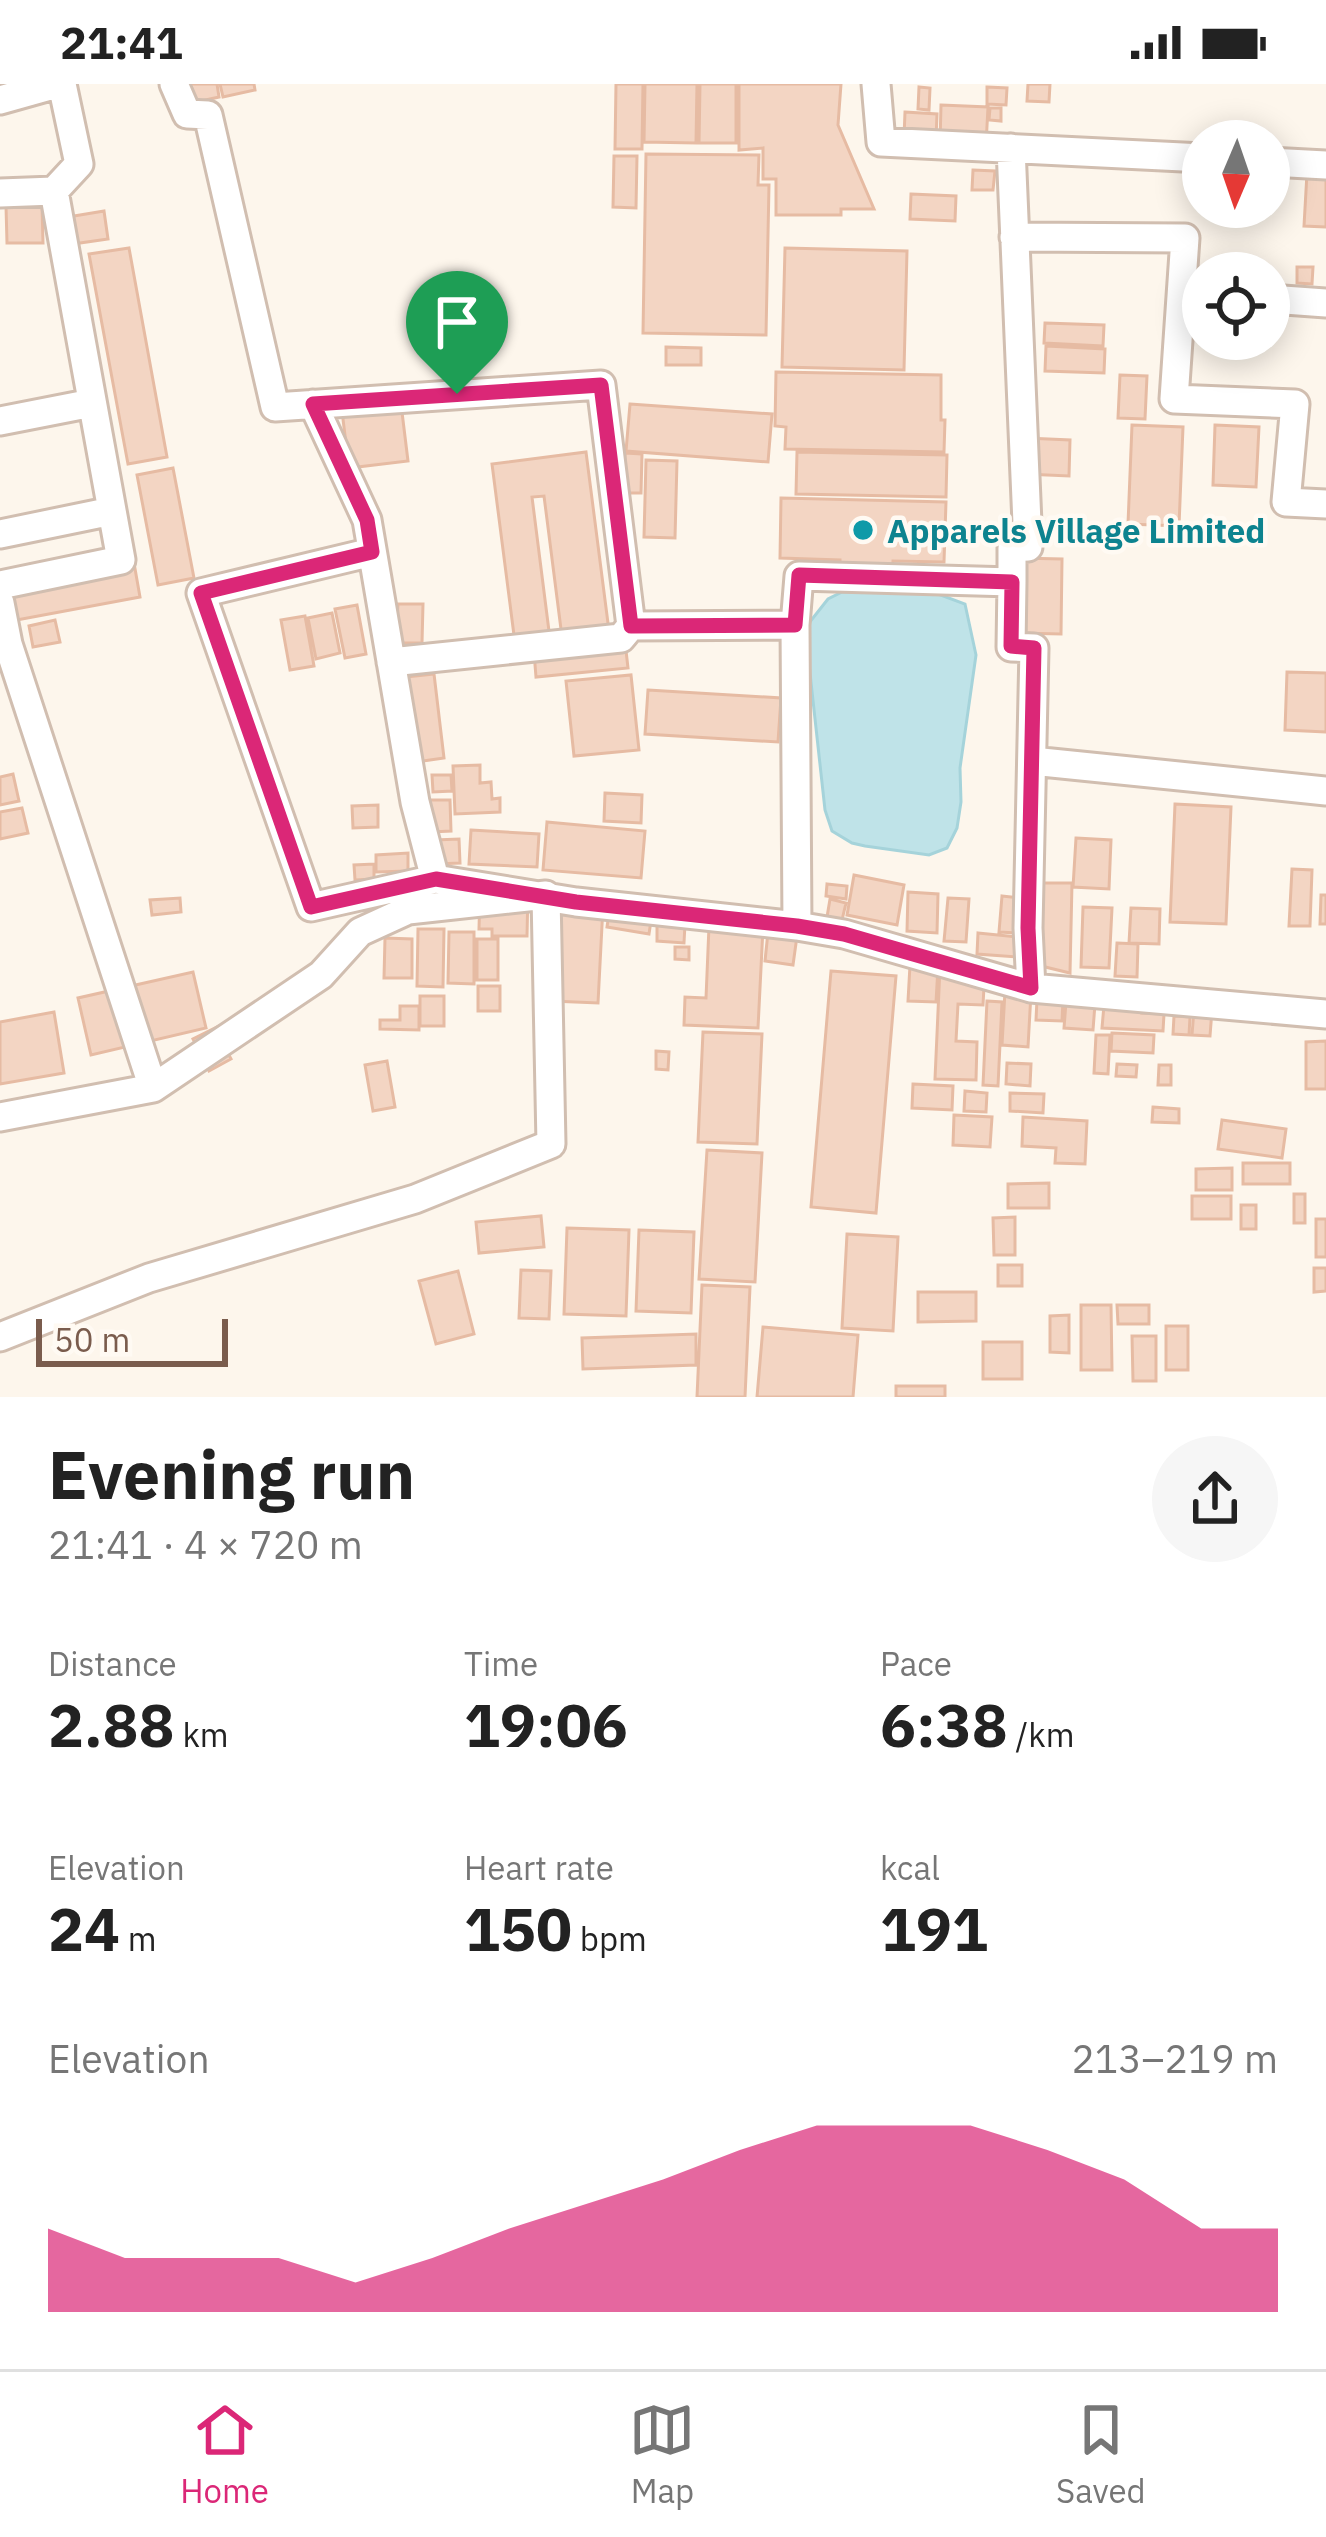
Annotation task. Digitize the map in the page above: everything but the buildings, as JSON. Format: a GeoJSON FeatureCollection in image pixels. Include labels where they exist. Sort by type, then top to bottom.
{"type":"FeatureCollection","features":[{"type":"Feature","properties":{"kind":"street"},"geometry":{"type":"LineString","coordinates":[[0,193],[54,191],[79,164],[59,84],[8,94]]}},
{"type":"Feature","properties":{"kind":"street"},"geometry":{"type":"LineString","coordinates":[[174,84],[187,115],[208,115],[275,406],[601,385],[631,626],[621,638],[391,662]]}},
{"type":"Feature","properties":{"kind":"street"},"geometry":{"type":"LineString","coordinates":[[876,84],[881,142],[1182,157]]}},
{"type":"Feature","properties":{"kind":"street"},"geometry":{"type":"LineString","coordinates":[[1011,148],[1028,547],[1012,548],[1011,646],[1034,648],[1031,988]]}},
{"type":"Feature","properties":{"kind":"street"},"geometry":{"type":"LineString","coordinates":[[1290,163],[1326,165]]}},
{"type":"Feature","properties":{"kind":"street"},"geometry":{"type":"LineString","coordinates":[[0,585],[121,560],[54,191]]}},
{"type":"Feature","properties":{"kind":"street"},"geometry":{"type":"LineString","coordinates":[[1014,237],[1184,238],[1186,252]]}},
{"type":"Feature","properties":{"kind":"street"},"geometry":{"type":"LineString","coordinates":[[1290,300],[1326,303]]}},
{"type":"Feature","properties":{"kind":"street"},"geometry":{"type":"LineString","coordinates":[[1182,353],[1174,399],[1294,404],[1286,502],[1326,504]]}},
{"type":"Feature","properties":{"kind":"street"},"geometry":{"type":"LineString","coordinates":[[0,421],[92,403]]}},
{"type":"Feature","properties":{"kind":"street"},"geometry":{"type":"LineString","coordinates":[[313,404],[367,520],[415,802],[436,879]]}},
{"type":"Feature","properties":{"kind":"street"},"geometry":{"type":"LineString","coordinates":[[0,534],[112,511]]}},
{"type":"Feature","properties":{"kind":"street"},"geometry":{"type":"LineString","coordinates":[[372,552],[201,593],[311,907],[436,879],[576,902],[844,934],[1031,988],[1326,1013]]}},
{"type":"Feature","properties":{"kind":"street"},"geometry":{"type":"LineString","coordinates":[[797,926],[795,625],[799,575],[1012,582]]}},
{"type":"Feature","properties":{"kind":"street"},"geometry":{"type":"LineString","coordinates":[[0,603],[8,644],[153,1088]]}},
{"type":"Feature","properties":{"kind":"street"},"geometry":{"type":"LineString","coordinates":[[631,626],[795,625]]}},
{"type":"Feature","properties":{"kind":"street"},"geometry":{"type":"LineString","coordinates":[[1032,761],[1326,791]]}},
{"type":"Feature","properties":{"kind":"street"},"geometry":{"type":"LineString","coordinates":[[0,1117],[153,1088],[321,975],[360,932],[408,910],[546,895]]}},
{"type":"Feature","properties":{"kind":"street"},"geometry":{"type":"LineString","coordinates":[[0,1337],[149,1278],[415,1199],[551,1144],[546,895]]}},
{"type":"Feature","properties":{"kind":"water"},"geometry":{"type":"Polygon","coordinates":[[[930,591],[965,604],[976,655],[957,828],[947,848],[929,855],[852,843],[832,831],[825,810],[808,655],[809,623],[828,599],[842,592],[930,591]]]}},
{"type":"Feature","properties":{"kind":"place","name":"Apparels Village Limited"},"geometry":{"type":"Point","coordinates":[863,530]}},
{"type":"Feature","properties":{"kind":"route"},"geometry":{"type":"LineString","coordinates":[[601,385],[631,626],[795,625],[799,575],[1012,582],[1011,646],[1034,648],[1031,988],[844,934],[576,902],[436,879],[311,907],[201,593],[372,552],[367,520],[313,404],[457,394],[601,385]]}}]}
